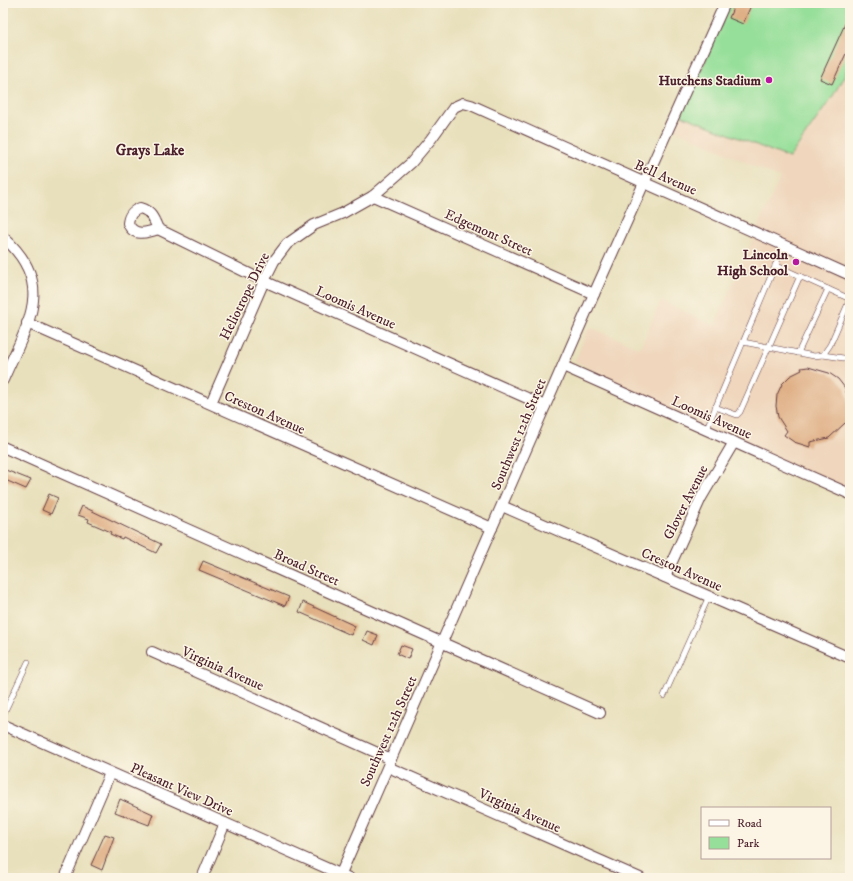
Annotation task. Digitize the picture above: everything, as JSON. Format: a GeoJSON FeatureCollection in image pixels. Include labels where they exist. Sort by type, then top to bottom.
{"type":"FeatureCollection","features":[{"type":"Feature","properties":{"kind":"street","name":"Southwest 12th Street"},"geometry":{"type":"LineString","coordinates":[[343,877],[390,763],[545,406],[725,3]]}},
{"type":"Feature","properties":{"kind":"street","name":"Heliotrope Drive"},"geometry":{"type":"LineString","coordinates":[[210,403],[274,261],[296,237],[314,225],[343,213],[373,196],[411,163],[431,139],[454,107],[463,103],[471,104]]}},
{"type":"Feature","properties":{"kind":"street","name":"Bell Avenue"},"geometry":{"type":"LineString","coordinates":[[471,104],[850,275]]}},
{"type":"Feature","properties":{"kind":"street","name":"Edgemont Street"},"geometry":{"type":"LineString","coordinates":[[373,196],[594,294]]}},
{"type":"Feature","properties":{"kind":"street","name":"Loomis Avenue"},"geometry":{"type":"LineString","coordinates":[[158,229],[264,281],[545,406]]}},
{"type":"Feature","properties":{"kind":"street"},"geometry":{"type":"LineString","coordinates":[[3,236],[24,259],[32,279],[34,300],[27,323],[3,380]]}},
{"type":"Feature","properties":{"kind":"street","name":"Creston Avenue"},"geometry":{"type":"LineString","coordinates":[[27,323],[492,528]]}},
{"type":"Feature","properties":{"kind":"street","name":"Loomis Avenue"},"geometry":{"type":"LineString","coordinates":[[563,366],[850,494]]}},
{"type":"Feature","properties":{"kind":"street","name":"Glover Avenue"},"geometry":{"type":"LineString","coordinates":[[665,577],[701,498],[734,442]]}},
{"type":"Feature","properties":{"kind":"street","name":"Broad Street"},"geometry":{"type":"LineString","coordinates":[[3,447],[600,713]]}},
{"type":"Feature","properties":{"kind":"street","name":"Creston Avenue"},"geometry":{"type":"LineString","coordinates":[[502,506],[850,658]]}},
{"type":"Feature","properties":{"kind":"street","name":"Virginia Avenue"},"geometry":{"type":"LineString","coordinates":[[152,652],[640,878]]}},
{"type":"Feature","properties":{"kind":"street","name":"Pleasant View Drive"},"geometry":{"type":"LineString","coordinates":[[3,725],[226,823],[343,877]]}},
{"type":"Feature","properties":{"kind":"street"},"geometry":{"type":"LineString","coordinates":[[65,878],[110,773]]}},
{"type":"Feature","properties":{"kind":"street"},"geometry":{"type":"LineString","coordinates":[[202,878],[226,823]]}},
{"type":"Feature","properties":{"kind":"lane"},"geometry":{"type":"LineString","coordinates":[[706,430],[784,245]]}},
{"type":"Feature","properties":{"kind":"lane"},"geometry":{"type":"LineString","coordinates":[[775,265],[850,299],[830,345],[823,355]]}},
{"type":"Feature","properties":{"kind":"lane"},"geometry":{"type":"LineString","coordinates":[[715,407],[737,415],[740,412],[800,276]]}},
{"type":"Feature","properties":{"kind":"lane"},"geometry":{"type":"LineString","coordinates":[[798,353],[828,289]]}},
{"type":"Feature","properties":{"kind":"lane"},"geometry":{"type":"LineString","coordinates":[[743,342],[814,356],[823,355],[850,359]]}},
{"type":"Feature","properties":{"kind":"lane"},"geometry":{"type":"LineString","coordinates":[[664,696],[709,596]]}},
{"type":"Feature","properties":{"kind":"lane"},"geometry":{"type":"LineString","coordinates":[[3,715],[28,662]]}},
{"type":"Feature","properties":{"kind":"shaded area","name":"Lincoln High School"},"geometry":{"type":"Polygon","coordinates":[[[727,3],[850,3],[850,494],[691,423],[575,361],[589,327],[640,348],[661,300],[714,326],[780,178],[676,130],[727,3]]]}},
{"type":"Feature","properties":{"kind":"green space","name":"Hutchens Stadium"},"geometry":{"type":"Polygon","coordinates":[[[731,3],[850,3],[850,65],[833,96],[789,158],[681,115],[731,3]]]}},
{"type":"Feature","properties":{"kind":"building"},"geometry":{"type":"Polygon","coordinates":[[[735,3],[752,3],[743,24],[729,18],[735,3]]]}},
{"type":"Feature","properties":{"kind":"building"},"geometry":{"type":"Polygon","coordinates":[[[850,13],[850,45],[832,84],[820,79],[850,13]]]}},
{"type":"Feature","properties":{"kind":"building"},"geometry":{"type":"Polygon","coordinates":[[[808,367],[829,373],[838,379],[845,388],[850,406],[850,425],[845,423],[829,438],[810,442],[810,447],[794,442],[784,435],[787,431],[778,417],[776,406],[777,395],[782,384],[790,376],[802,370],[801,368],[808,367]]]}},
{"type":"Feature","properties":{"kind":"building"},"geometry":{"type":"Polygon","coordinates":[[[3,469],[31,480],[26,489],[3,479],[3,469]]]}},
{"type":"Feature","properties":{"kind":"building"},"geometry":{"type":"Polygon","coordinates":[[[49,494],[58,498],[51,514],[42,510],[49,494]]]}},
{"type":"Feature","properties":{"kind":"building"},"geometry":{"type":"Polygon","coordinates":[[[82,506],[161,544],[156,553],[123,537],[122,539],[110,534],[111,532],[88,522],[89,519],[78,515],[82,506]]]}},
{"type":"Feature","properties":{"kind":"building"},"geometry":{"type":"Polygon","coordinates":[[[203,561],[289,597],[285,606],[199,570],[203,561]]]}},
{"type":"Feature","properties":{"kind":"building"},"geometry":{"type":"Polygon","coordinates":[[[303,602],[355,626],[351,635],[299,612],[303,602]]]}},
{"type":"Feature","properties":{"kind":"building"},"geometry":{"type":"Polygon","coordinates":[[[367,631],[378,635],[374,645],[363,640],[367,631]]]}},
{"type":"Feature","properties":{"kind":"building"},"geometry":{"type":"Polygon","coordinates":[[[401,645],[412,649],[408,659],[397,654],[401,645]]]}},
{"type":"Feature","properties":{"kind":"building"},"geometry":{"type":"Polygon","coordinates":[[[120,799],[153,814],[149,825],[115,812],[120,799]]]}},
{"type":"Feature","properties":{"kind":"building"},"geometry":{"type":"Polygon","coordinates":[[[105,834],[114,837],[102,870],[91,865],[105,834]]]}},
{"type":"Feature","properties":{"kind":"place","name":"Hutchens Stadium"},"geometry":{"type":"Point","coordinates":[769,80]}},
{"type":"Feature","properties":{"kind":"place","name":"Lincoln High School"},"geometry":{"type":"Point","coordinates":[796,262]}},
{"type":"Feature","properties":{"kind":"district","name":"Grays Lake"},"geometry":{"type":"Point","coordinates":[150,150]}}]}
